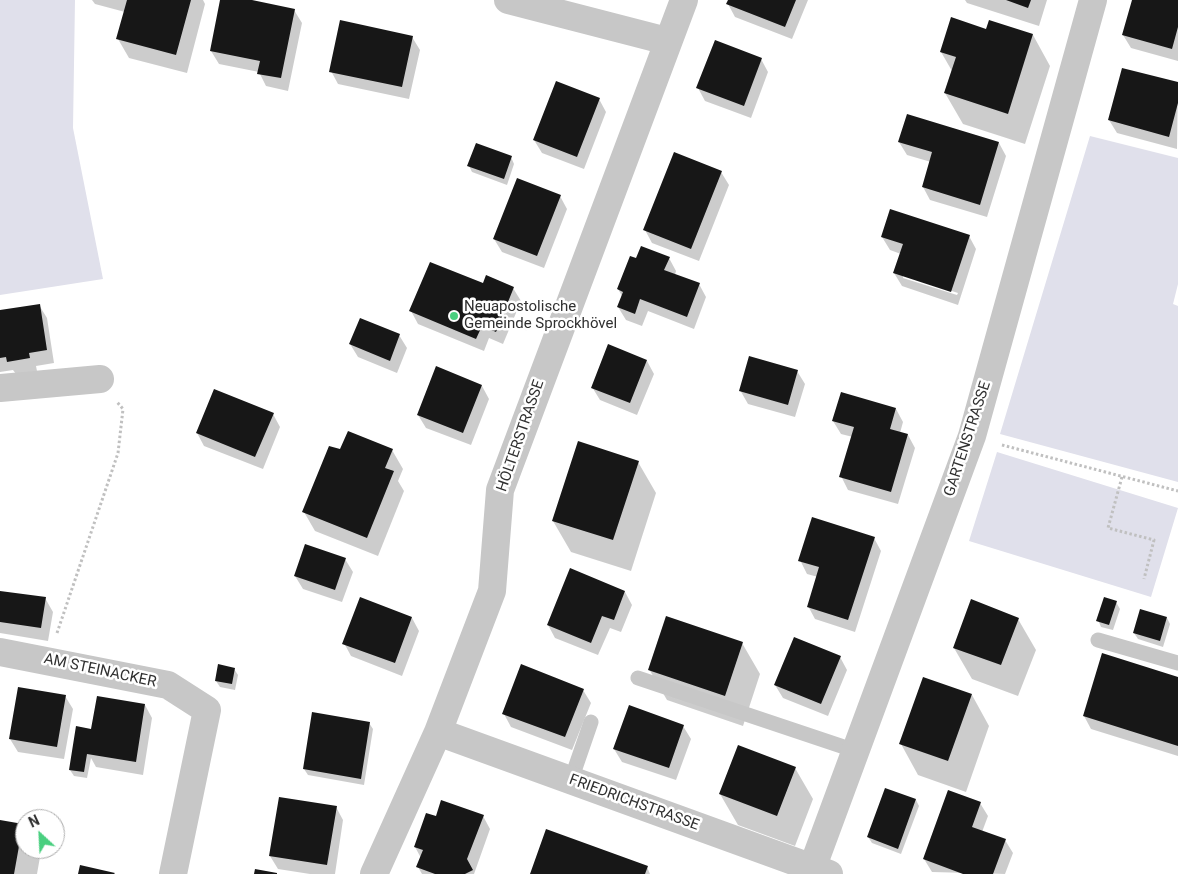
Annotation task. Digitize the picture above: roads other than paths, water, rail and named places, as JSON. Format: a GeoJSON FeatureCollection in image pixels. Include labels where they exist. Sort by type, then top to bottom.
{"type":"FeatureCollection","features":[{"type":"Feature","properties":{"kind":"street"},"geometry":{"type":"LineString","coordinates":[[508,0],[667,41]]}},
{"type":"Feature","properties":{"kind":"street","name":"HÖLTERSTRASSE"},"geometry":{"type":"LineString","coordinates":[[374,874],[438,732],[492,591],[500,490],[667,41],[684,0]]}},
{"type":"Feature","properties":{"kind":"street","name":"GARTENSTRASSE"},"geometry":{"type":"LineString","coordinates":[[817,872],[856,751],[972,436],[1093,0]]}},
{"type":"Feature","properties":{"kind":"street"},"geometry":{"type":"LineString","coordinates":[[0,388],[100,379]]}},
{"type":"Feature","properties":{"kind":"street","name":"AM STEINACKER"},"geometry":{"type":"LineString","coordinates":[[0,652],[168,685],[206,710],[173,874]]}},
{"type":"Feature","properties":{"kind":"street","name":"FRIEDRICHSTRASSE"},"geometry":{"type":"LineString","coordinates":[[438,732],[817,872]]}},
{"type":"Feature","properties":{"kind":"lane"},"geometry":{"type":"LineString","coordinates":[[1098,640],[1178,663]]}},
{"type":"Feature","properties":{"kind":"lane"},"geometry":{"type":"LineString","coordinates":[[638,678],[856,751]]}},
{"type":"Feature","properties":{"kind":"lane"},"geometry":{"type":"LineString","coordinates":[[570,780],[591,722]]}},
{"type":"Feature","properties":{"kind":"place","name":"Neuapostolische Gemeinde Sprockhövel"},"geometry":{"type":"Point","coordinates":[454,316]}}]}
